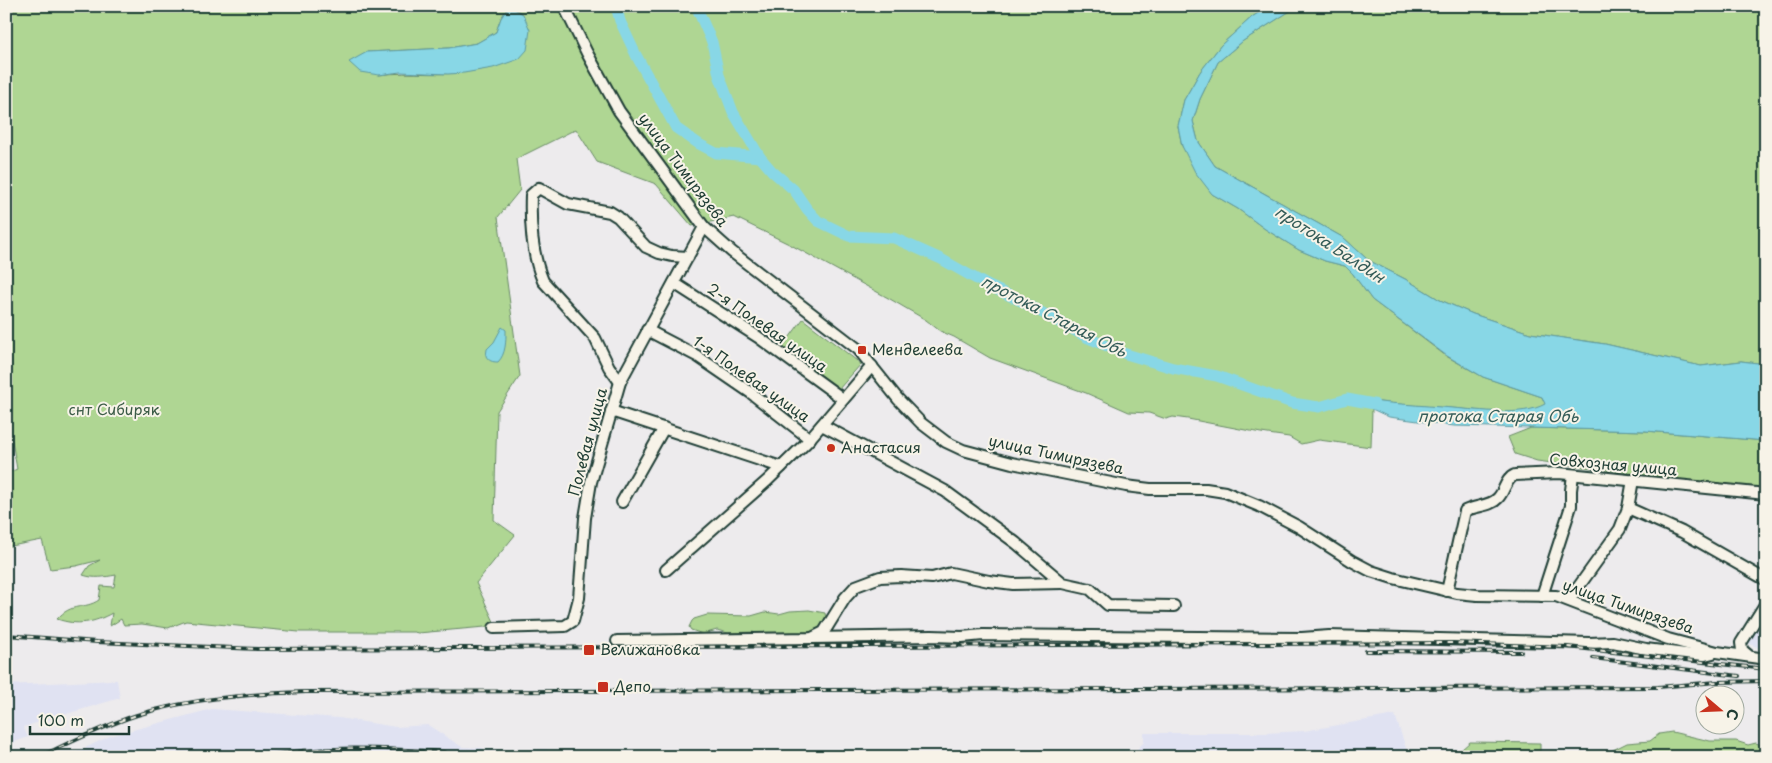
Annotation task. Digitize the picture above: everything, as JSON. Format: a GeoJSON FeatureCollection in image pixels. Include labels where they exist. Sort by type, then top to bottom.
{"type":"FeatureCollection","features":[{"type":"Feature","properties":{"kind":"street","name":"улица Тимирязева"},"geometry":{"type":"LineString","coordinates":[[564,6],[591,61],[619,111],[704,228],[732,252],[858,349],[898,399],[921,422],[946,442],[963,450],[1034,468],[1126,486],[1150,489],[1206,489],[1225,492],[1299,527],[1371,571],[1410,583],[1447,591],[1477,595],[1556,596],[1668,639],[1718,652]]}},
{"type":"Feature","properties":{"kind":"street","name":"Полевая улица"},"geometry":{"type":"LineString","coordinates":[[620,382],[609,367],[595,338],[543,281],[538,270],[535,253],[531,195],[539,188],[568,204],[610,212],[618,217],[646,247],[672,256],[688,257]]}},
{"type":"Feature","properties":{"kind":"street","name":"Полевая улица"},"geometry":{"type":"LineString","coordinates":[[494,628],[565,626],[573,621],[579,598],[585,518],[590,482],[620,382],[704,228]]}},
{"type":"Feature","properties":{"kind":"street","name":"2-я Полевая улица"},"geometry":{"type":"LineString","coordinates":[[674,283],[758,337],[843,400]]}},
{"type":"Feature","properties":{"kind":"street","name":"1-я Полевая улица"},"geometry":{"type":"LineString","coordinates":[[647,330],[697,356],[751,393],[810,439]]}},
{"type":"Feature","properties":{"kind":"street"},"geometry":{"type":"LineString","coordinates":[[666,570],[781,468],[810,439],[872,366]]}},
{"type":"Feature","properties":{"kind":"street"},"geometry":{"type":"LineString","coordinates":[[611,411],[781,468]]}},
{"type":"Feature","properties":{"kind":"street"},"geometry":{"type":"LineString","coordinates":[[822,425],[945,491],[1016,543],[1063,583]]}},
{"type":"Feature","properties":{"kind":"street"},"geometry":{"type":"LineString","coordinates":[[622,502],[664,428]]}},
{"type":"Feature","properties":{"kind":"street","name":"Совхозная улица"},"geometry":{"type":"LineString","coordinates":[[1447,591],[1465,511],[1470,508],[1491,504],[1497,499],[1511,477],[1515,475],[1559,473],[1766,494]]}},
{"type":"Feature","properties":{"kind":"street"},"geometry":{"type":"LineString","coordinates":[[1542,596],[1571,506],[1573,475]]}},
{"type":"Feature","properties":{"kind":"street"},"geometry":{"type":"LineString","coordinates":[[1569,600],[1620,528],[1628,508],[1634,480]]}},
{"type":"Feature","properties":{"kind":"street"},"geometry":{"type":"LineString","coordinates":[[1628,508],[1682,532],[1766,580]]}},
{"type":"Feature","properties":{"kind":"street"},"geometry":{"type":"LineString","coordinates":[[812,638],[824,632],[845,598],[856,586],[880,577],[932,578],[951,573],[1013,584],[1063,583],[1090,589],[1108,605],[1174,606]]}},
{"type":"Feature","properties":{"kind":"street"},"geometry":{"type":"LineString","coordinates":[[1748,656],[1742,650],[1741,643],[1766,603]]}},
{"type":"Feature","properties":{"kind":"street"},"geometry":{"type":"LineString","coordinates":[[617,641],[962,637],[983,635],[1302,638],[1329,636],[1612,642],[1646,649],[1700,656],[1718,652],[1766,659]]}},
{"type":"Feature","properties":{"kind":"shaded area"},"geometry":{"type":"Polygon","coordinates":[[[1766,612],[1766,651],[1745,642],[1766,612]]]}},
{"type":"Feature","properties":{"kind":"shaded area"},"geometry":{"type":"Polygon","coordinates":[[[117,680],[120,698],[23,727],[28,737],[6,745],[6,685],[117,680]]]}},
{"type":"Feature","properties":{"kind":"shaded area"},"geometry":{"type":"Polygon","coordinates":[[[212,709],[339,718],[396,727],[428,725],[462,747],[483,748],[484,754],[546,749],[554,757],[66,757],[110,736],[212,709]]]}},
{"type":"Feature","properties":{"kind":"shaded area"},"geometry":{"type":"Polygon","coordinates":[[[1395,715],[1409,757],[1130,757],[1144,742],[1144,733],[1265,733],[1304,731],[1395,715]]]}},
{"type":"Feature","properties":{"kind":"shaded area"},"geometry":{"type":"Polygon","coordinates":[[[1069,750],[1094,752],[1101,757],[1068,757],[1069,750]]]}},
{"type":"Feature","properties":{"kind":"green space","name":"снт Сибиряк"},"geometry":{"type":"Polygon","coordinates":[[[6,6],[509,6],[501,18],[496,32],[477,43],[449,48],[367,52],[379,75],[404,73],[440,74],[477,70],[523,14],[511,6],[1269,6],[1252,17],[1221,45],[1200,72],[1184,100],[1178,126],[1182,146],[1212,194],[1299,250],[1325,261],[1345,266],[1372,300],[1446,356],[1483,377],[1542,397],[1546,405],[1523,411],[1499,412],[1404,405],[1358,399],[1372,409],[1371,447],[1319,440],[1301,444],[1289,437],[1188,419],[1173,417],[1166,419],[1149,413],[1129,412],[1086,393],[990,358],[940,331],[926,320],[890,299],[791,245],[734,217],[692,226],[656,184],[597,162],[576,129],[516,159],[520,190],[498,217],[520,376],[497,411],[494,520],[515,535],[476,583],[496,626],[418,633],[299,632],[186,621],[168,628],[142,624],[124,625],[121,619],[110,626],[112,613],[92,621],[78,623],[64,621],[57,619],[68,610],[99,600],[101,586],[114,587],[116,575],[95,577],[83,575],[89,566],[100,560],[76,566],[50,569],[42,540],[6,547],[6,474],[17,469],[12,441],[6,424],[6,6]]]}},
{"type":"Feature","properties":{"kind":"green space"},"geometry":{"type":"Polygon","coordinates":[[[1298,6],[1766,6],[1766,364],[1741,361],[1701,366],[1605,344],[1530,333],[1473,314],[1440,300],[1368,260],[1344,238],[1215,166],[1198,141],[1193,121],[1200,99],[1218,62],[1243,41],[1298,6]]]}},
{"type":"Feature","properties":{"kind":"green space"},"geometry":{"type":"Polygon","coordinates":[[[803,319],[861,364],[838,390],[781,349],[803,319]]]}},
{"type":"Feature","properties":{"kind":"green space"},"geometry":{"type":"Polygon","coordinates":[[[1531,428],[1646,431],[1766,441],[1766,487],[1712,485],[1537,461],[1515,454],[1508,437],[1531,428]]]}},
{"type":"Feature","properties":{"kind":"green space"},"geometry":{"type":"Polygon","coordinates":[[[809,610],[825,613],[825,621],[817,632],[763,634],[752,632],[728,633],[717,630],[703,634],[691,630],[689,627],[694,619],[707,615],[751,616],[765,612],[779,614],[790,611],[809,610]]]}},
{"type":"Feature","properties":{"kind":"green space"},"geometry":{"type":"Polygon","coordinates":[[[1672,732],[1710,741],[1736,741],[1748,745],[1756,743],[1766,747],[1766,757],[1607,757],[1609,752],[1627,743],[1650,741],[1659,734],[1672,732]]]}},
{"type":"Feature","properties":{"kind":"green space"},"geometry":{"type":"Polygon","coordinates":[[[1470,742],[1540,743],[1540,757],[1453,757],[1470,742]]]}},
{"type":"Feature","properties":{"kind":"water"},"geometry":{"type":"Polygon","coordinates":[[[509,6],[523,14],[530,30],[527,50],[519,59],[493,68],[448,74],[400,72],[379,75],[360,72],[349,62],[367,52],[449,48],[477,43],[496,32],[501,18],[509,6]]]}},
{"type":"Feature","properties":{"kind":"water","name":"протока Балдин"},"geometry":{"type":"Polygon","coordinates":[[[1269,6],[1298,6],[1243,41],[1218,62],[1200,99],[1193,121],[1198,141],[1215,166],[1344,238],[1368,260],[1440,300],[1473,314],[1530,333],[1605,344],[1701,366],[1741,361],[1766,364],[1766,441],[1646,431],[1454,426],[1389,417],[1357,399],[1500,412],[1525,410],[1545,404],[1542,397],[1483,377],[1447,356],[1372,300],[1345,266],[1325,261],[1299,250],[1265,229],[1238,209],[1212,194],[1195,172],[1182,146],[1178,126],[1184,100],[1200,72],[1221,45],[1252,17],[1269,6]]]}},
{"type":"Feature","properties":{"kind":"water"},"geometry":{"type":"Polygon","coordinates":[[[502,327],[506,330],[504,351],[498,362],[492,361],[486,356],[487,349],[494,342],[502,327]]]}},
{"type":"Feature","properties":{"kind":"waterway","name":"протока Старая Обь"},"geometry":{"type":"LineString","coordinates":[[616,6],[620,21],[636,55],[676,128],[716,153],[760,157]]}},
{"type":"Feature","properties":{"kind":"waterway","name":"протока Старая Обь"},"geometry":{"type":"LineString","coordinates":[[696,6],[712,42],[719,75],[733,112],[760,157],[772,171],[794,190],[818,221],[849,236],[894,238],[941,259],[1088,338],[1126,354],[1173,368],[1217,376],[1292,403],[1319,407],[1347,399],[1374,404]]}},
{"type":"Feature","properties":{"kind":"railway"},"geometry":{"type":"LineString","coordinates":[[6,635],[97,642],[257,649],[1453,643],[1568,647],[1766,669]]}},
{"type":"Feature","properties":{"kind":"railway"},"geometry":{"type":"LineString","coordinates":[[1366,651],[1521,652]]}},
{"type":"Feature","properties":{"kind":"railway"},"geometry":{"type":"LineString","coordinates":[[1593,658],[1739,676]]}},
{"type":"Feature","properties":{"kind":"railway"},"geometry":{"type":"LineString","coordinates":[[39,757],[87,734],[158,709],[221,698],[306,692],[1658,687],[1717,682],[1766,681]]}},
{"type":"Feature","properties":{"kind":"railway"},"geometry":{"type":"LineString","coordinates":[[260,757],[329,749],[444,752]]}},
{"type":"Feature","properties":{"kind":"place","name":"Менделеева"},"geometry":{"type":"Point","coordinates":[862,350]}},
{"type":"Feature","properties":{"kind":"place","name":"Анастасия"},"geometry":{"type":"Point","coordinates":[831,448]}},
{"type":"Feature","properties":{"kind":"place","name":"Велижановка"},"geometry":{"type":"Point","coordinates":[589,650]}},
{"type":"Feature","properties":{"kind":"place","name":"Депо"},"geometry":{"type":"Point","coordinates":[603,687]}}]}
